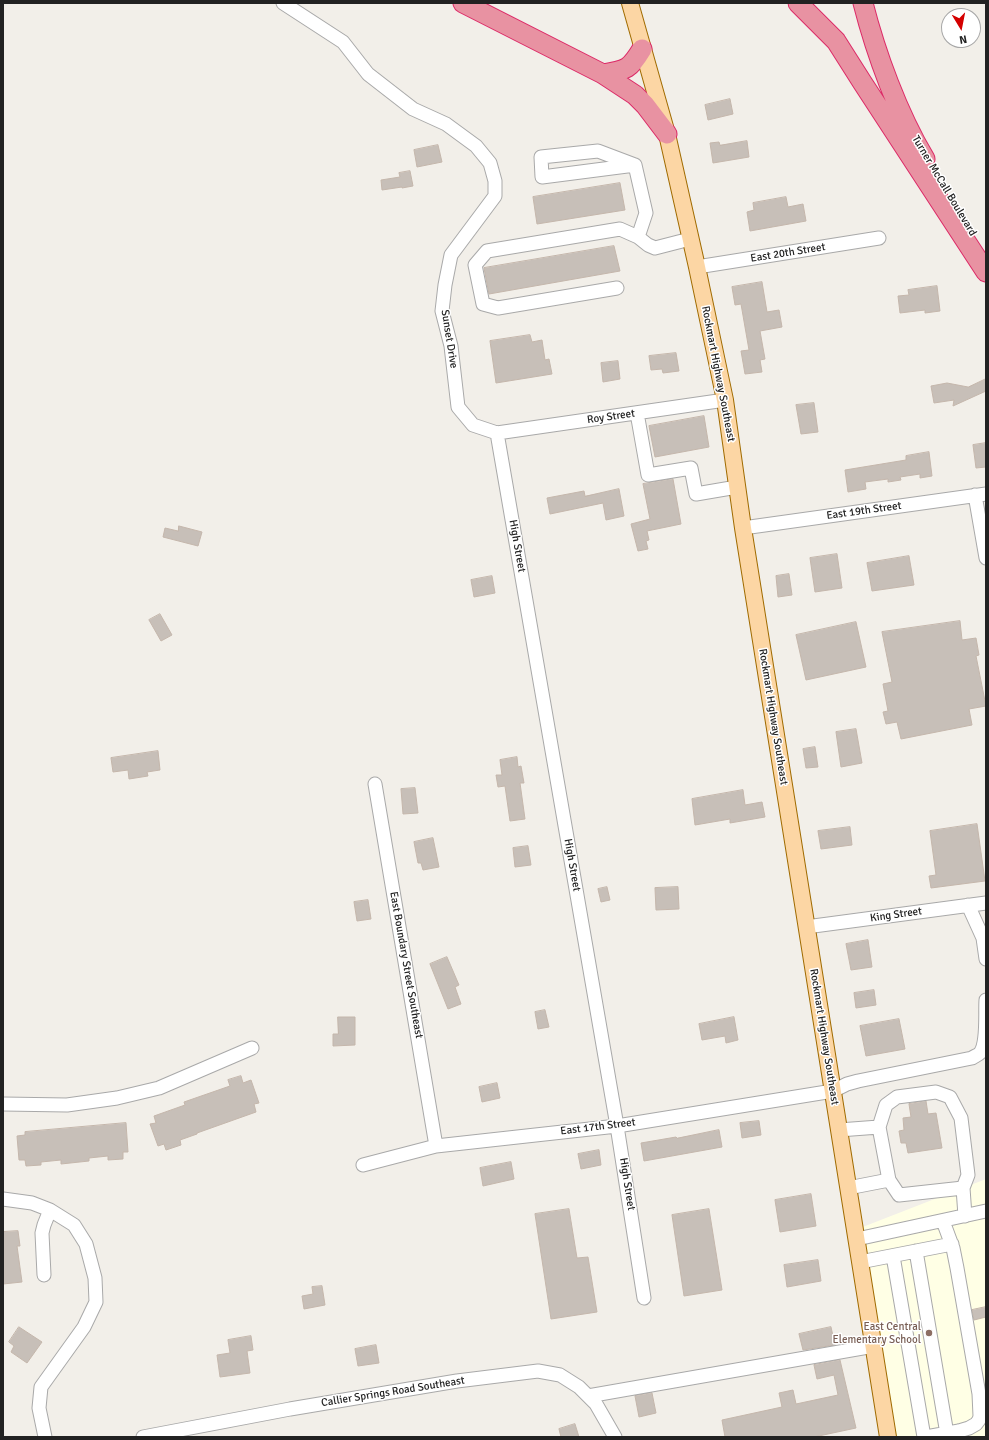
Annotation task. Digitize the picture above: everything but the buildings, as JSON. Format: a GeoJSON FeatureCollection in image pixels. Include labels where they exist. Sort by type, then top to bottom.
{"type":"FeatureCollection","features":[{"type":"Feature","properties":{"kind":"highway"},"geometry":{"type":"LineString","coordinates":[[463,3],[603,74],[635,95],[645,105],[667,134]]}},
{"type":"Feature","properties":{"kind":"highway"},"geometry":{"type":"LineString","coordinates":[[798,3],[836,41],[986,272]]}},
{"type":"Feature","properties":{"kind":"highway","name":"Turner McCall Boulevard"},"geometry":{"type":"LineString","coordinates":[[863,3],[882,63],[899,108],[917,146],[986,255]]}},
{"type":"Feature","properties":{"kind":"highway"},"geometry":{"type":"LineString","coordinates":[[603,74],[619,71],[632,64],[642,48]]}},
{"type":"Feature","properties":{"kind":"main road","name":"Rockmart Highway Southeast"},"geometry":{"type":"LineString","coordinates":[[630,3],[667,134],[725,400],[743,528],[888,1437]]}},
{"type":"Feature","properties":{"kind":"street","name":"Sunset Drive"},"geometry":{"type":"LineString","coordinates":[[283,3],[343,42],[368,74],[413,110],[446,124],[476,146],[490,163],[495,181],[495,196],[451,255],[442,311],[451,346],[458,407],[473,425],[497,433]]}},
{"type":"Feature","properties":{"kind":"street"},"geometry":{"type":"LineString","coordinates":[[598,151],[635,165],[542,177],[541,157],[598,151]]}},
{"type":"Feature","properties":{"kind":"street"},"geometry":{"type":"LineString","coordinates":[[635,165],[646,213],[638,237]]}},
{"type":"Feature","properties":{"kind":"street"},"geometry":{"type":"LineString","coordinates":[[617,288],[498,308],[483,304],[475,265],[487,251],[620,229],[638,237],[648,245],[655,248],[690,239]]}},
{"type":"Feature","properties":{"kind":"street","name":"East 20th Street"},"geometry":{"type":"LineString","coordinates":[[697,267],[879,238]]}},
{"type":"Feature","properties":{"kind":"street","name":"Roy Street"},"geometry":{"type":"LineString","coordinates":[[497,433],[725,400]]}},
{"type":"Feature","properties":{"kind":"street"},"geometry":{"type":"LineString","coordinates":[[637,413],[648,475],[691,468],[696,494],[737,487]]}},
{"type":"Feature","properties":{"kind":"street","name":"High Street"},"geometry":{"type":"LineString","coordinates":[[497,433],[617,1126],[644,1298]]}},
{"type":"Feature","properties":{"kind":"street"},"geometry":{"type":"LineString","coordinates":[[980,495],[986,558]]}},
{"type":"Feature","properties":{"kind":"street","name":"East 19th Street"},"geometry":{"type":"LineString","coordinates":[[743,528],[980,495]]}},
{"type":"Feature","properties":{"kind":"street","name":"East Boundary Street Southeast"},"geometry":{"type":"LineString","coordinates":[[375,784],[436,1146]]}},
{"type":"Feature","properties":{"kind":"street","name":"King Street"},"geometry":{"type":"LineString","coordinates":[[806,927],[986,903]]}},
{"type":"Feature","properties":{"kind":"street"},"geometry":{"type":"LineString","coordinates":[[968,905],[983,938],[986,959]]}},
{"type":"Feature","properties":{"kind":"street","name":"East 17th Street"},"geometry":{"type":"LineString","coordinates":[[363,1165],[436,1146],[617,1126],[833,1092],[847,1084],[858,1081],[972,1058],[979,1054],[984,1041],[986,1000]]}},
{"type":"Feature","properties":{"kind":"street"},"geometry":{"type":"LineString","coordinates":[[3,1104],[67,1105],[117,1098],[159,1088],[252,1048]]}},
{"type":"Feature","properties":{"kind":"street"},"geometry":{"type":"LineString","coordinates":[[963,1188],[899,1195],[889,1180],[879,1127],[886,1105],[897,1097],[936,1092],[950,1097],[961,1118],[968,1175],[963,1188],[965,1216]]}},
{"type":"Feature","properties":{"kind":"street"},"geometry":{"type":"LineString","coordinates":[[839,1130],[879,1127]]}},
{"type":"Feature","properties":{"kind":"street"},"geometry":{"type":"LineString","coordinates":[[848,1188],[889,1180]]}},
{"type":"Feature","properties":{"kind":"street"},"geometry":{"type":"LineString","coordinates":[[3,1199],[32,1202],[50,1210],[74,1225],[86,1244],[95,1278],[96,1302],[84,1328],[41,1387],[39,1408],[46,1437]]}},
{"type":"Feature","properties":{"kind":"street"},"geometry":{"type":"LineString","coordinates":[[44,1275],[42,1234],[50,1210]]}},
{"type":"Feature","properties":{"kind":"street"},"geometry":{"type":"LineString","coordinates":[[856,1239],[986,1211]]}},
{"type":"Feature","properties":{"kind":"street"},"geometry":{"type":"LineString","coordinates":[[893,1256],[925,1437],[959,1431],[976,1424],[979,1420],[981,1408],[959,1276],[952,1244],[943,1221]]}},
{"type":"Feature","properties":{"kind":"street"},"geometry":{"type":"LineString","coordinates":[[860,1262],[952,1244]]}},
{"type":"Feature","properties":{"kind":"street"},"geometry":{"type":"LineString","coordinates":[[916,1251],[947,1434]]}},
{"type":"Feature","properties":{"kind":"street"},"geometry":{"type":"LineString","coordinates":[[588,1396],[874,1346]]}},
{"type":"Feature","properties":{"kind":"street","name":"Callier Springs Road Southeast"},"geometry":{"type":"LineString","coordinates":[[143,1437],[290,1409],[457,1381],[538,1371],[560,1375],[579,1387],[596,1404],[615,1437]]}},
{"type":"Feature","properties":{"kind":"shaded area","name":"East Central Elementary School"},"geometry":{"type":"Polygon","coordinates":[[[986,1179],[986,1437],[888,1437],[855,1230],[986,1179]]]}},
{"type":"Feature","properties":{"kind":"place","name":"East Central Elementary School"},"geometry":{"type":"Point","coordinates":[929,1333]}}]}
